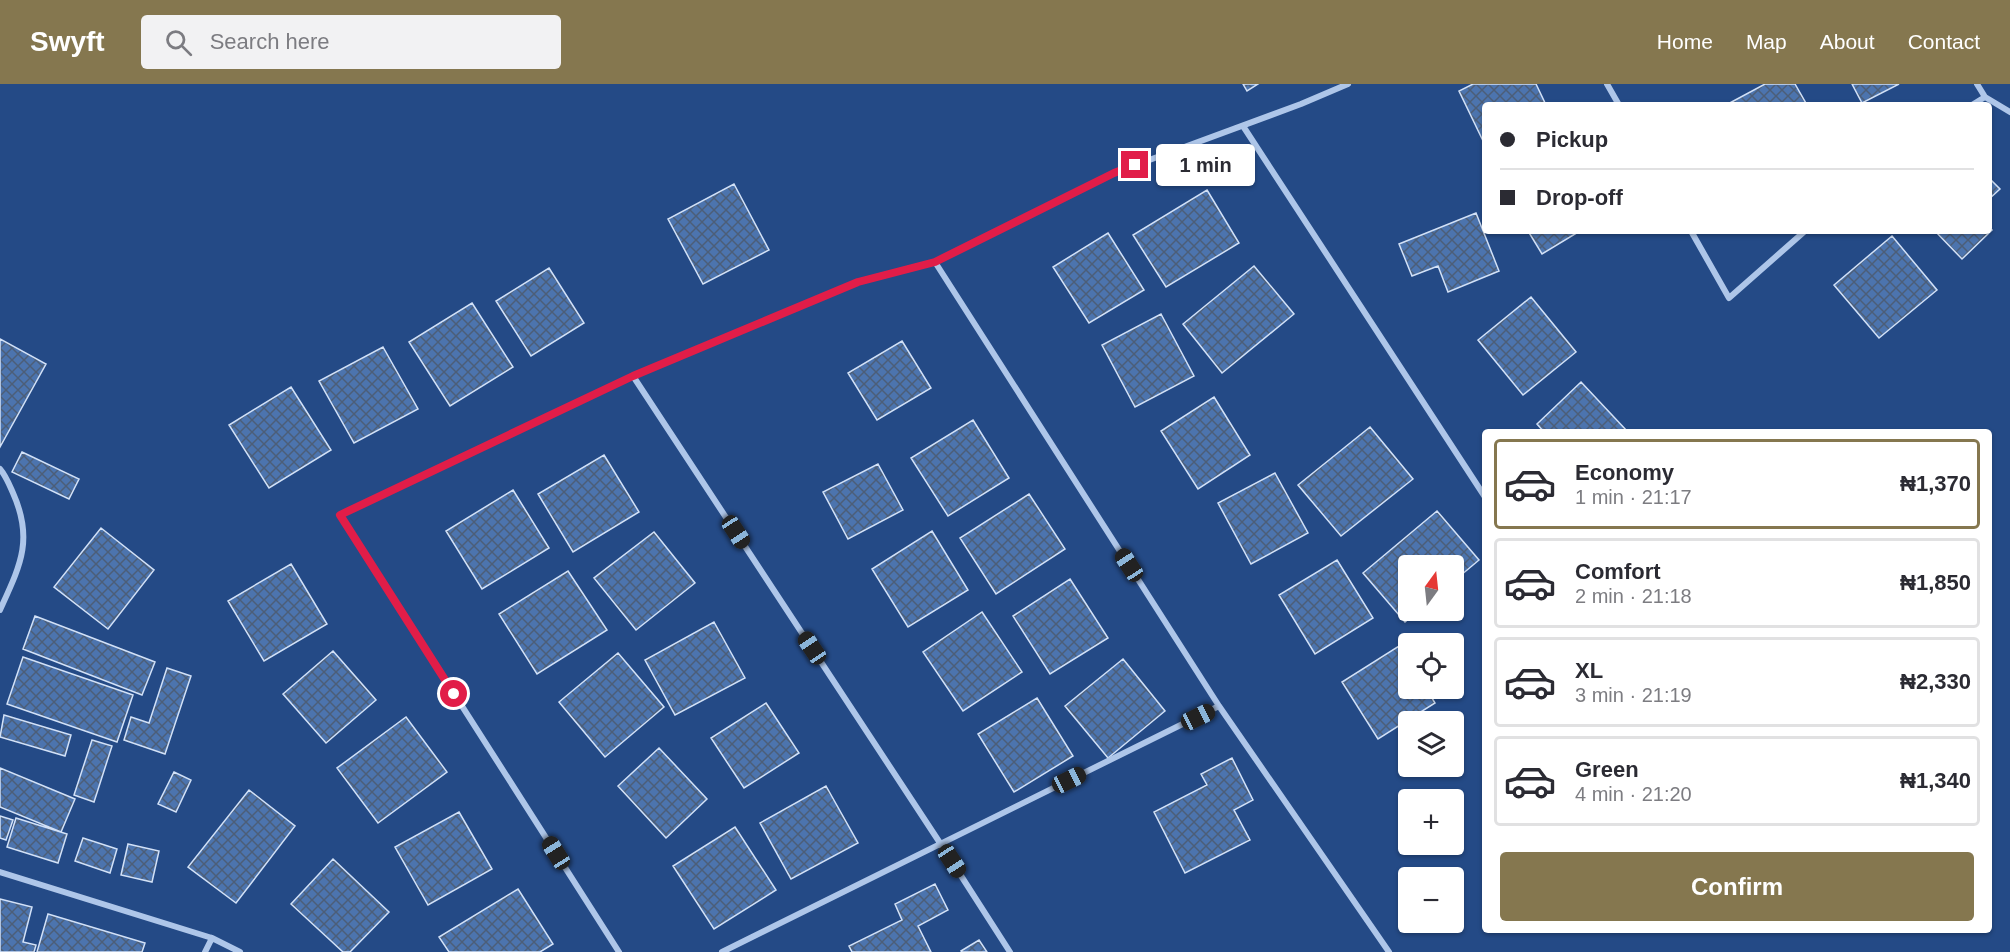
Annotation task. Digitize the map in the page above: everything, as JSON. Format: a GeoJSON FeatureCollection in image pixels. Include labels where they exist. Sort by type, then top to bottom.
{"type":"FeatureCollection","features":[{"type":"Feature","properties":{"kind":"street"},"geometry":{"type":"LineString","coordinates":[[619,952],[340,515],[633,376],[858,282],[935,262],[1114,173],[1301,104],[1348,84]]}},
{"type":"Feature","properties":{"kind":"street"},"geometry":{"type":"LineString","coordinates":[[1606,84],[1617,102]]}},
{"type":"Feature","properties":{"kind":"street"},"geometry":{"type":"LineString","coordinates":[[1977,84],[1985,97],[2010,112]]}},
{"type":"Feature","properties":{"kind":"street"},"geometry":{"type":"LineString","coordinates":[[1977,102],[1985,97]]}},
{"type":"Feature","properties":{"kind":"street"},"geometry":{"type":"LineString","coordinates":[[1242,126],[1482,492]]}},
{"type":"Feature","properties":{"kind":"street"},"geometry":{"type":"LineString","coordinates":[[1693,234],[1729,298],[1802,234]]}},
{"type":"Feature","properties":{"kind":"street"},"geometry":{"type":"LineString","coordinates":[[935,262],[1219,706],[1389,952]]}},
{"type":"Feature","properties":{"kind":"street"},"geometry":{"type":"LineString","coordinates":[[633,376],[1010,952]]}},
{"type":"Feature","properties":{"kind":"street"},"geometry":{"type":"LineString","coordinates":[[0,469],[6,476],[23,521],[24,549],[17,572],[0,609]]}},
{"type":"Feature","properties":{"kind":"street"},"geometry":{"type":"LineString","coordinates":[[722,952],[1219,706]]}},
{"type":"Feature","properties":{"kind":"street"},"geometry":{"type":"LineString","coordinates":[[0,872],[212,938],[240,952]]}},
{"type":"Feature","properties":{"kind":"street"},"geometry":{"type":"LineString","coordinates":[[205,952],[212,938]]}},
{"type":"Feature","properties":{"kind":"building"},"geometry":{"type":"Polygon","coordinates":[[[1243,84],[1258,84],[1247,91],[1243,84]]]}},
{"type":"Feature","properties":{"kind":"building"},"geometry":{"type":"Polygon","coordinates":[[[1473,84],[1536,84],[1545,102],[1482,102],[1482,139],[1459,91],[1473,84]]]}},
{"type":"Feature","properties":{"kind":"building"},"geometry":{"type":"Polygon","coordinates":[[[1765,84],[1795,84],[1805,102],[1732,102],[1765,84]]]}},
{"type":"Feature","properties":{"kind":"building"},"geometry":{"type":"Polygon","coordinates":[[[1852,84],[1899,84],[1864,102],[1861,102],[1852,84]]]}},
{"type":"Feature","properties":{"kind":"building"},"geometry":{"type":"Polygon","coordinates":[[[1992,181],[2000,189],[1992,196],[1992,181]]]}},
{"type":"Feature","properties":{"kind":"building"},"geometry":{"type":"Polygon","coordinates":[[[734,184],[769,250],[703,284],[668,219],[734,184]]]}},
{"type":"Feature","properties":{"kind":"building"},"geometry":{"type":"Polygon","coordinates":[[[1207,190],[1239,243],[1166,287],[1133,235],[1207,190]]]}},
{"type":"Feature","properties":{"kind":"building"},"geometry":{"type":"Polygon","coordinates":[[[1476,213],[1482,234],[1484,234],[1499,271],[1448,292],[1438,266],[1412,276],[1399,244],[1476,213]]]}},
{"type":"Feature","properties":{"kind":"building"},"geometry":{"type":"Polygon","coordinates":[[[1108,233],[1144,290],[1089,323],[1053,267],[1108,233]]]}},
{"type":"Feature","properties":{"kind":"building"},"geometry":{"type":"Polygon","coordinates":[[[1530,234],[1575,234],[1542,254],[1530,234]]]}},
{"type":"Feature","properties":{"kind":"building"},"geometry":{"type":"Polygon","coordinates":[[[1938,234],[1988,234],[1962,259],[1938,234]]]}},
{"type":"Feature","properties":{"kind":"building"},"geometry":{"type":"Polygon","coordinates":[[[1892,236],[1937,290],[1879,338],[1834,285],[1892,236]]]}},
{"type":"Feature","properties":{"kind":"building"},"geometry":{"type":"Polygon","coordinates":[[[1254,266],[1294,314],[1222,373],[1183,324],[1254,266]]]}},
{"type":"Feature","properties":{"kind":"building"},"geometry":{"type":"Polygon","coordinates":[[[549,268],[584,323],[531,356],[496,301],[549,268]]]}},
{"type":"Feature","properties":{"kind":"building"},"geometry":{"type":"Polygon","coordinates":[[[1531,297],[1576,352],[1523,395],[1478,340],[1531,297]]]}},
{"type":"Feature","properties":{"kind":"building"},"geometry":{"type":"Polygon","coordinates":[[[472,303],[513,367],[450,406],[409,342],[472,303]]]}},
{"type":"Feature","properties":{"kind":"building"},"geometry":{"type":"Polygon","coordinates":[[[1161,314],[1194,376],[1135,407],[1102,345],[1161,314]]]}},
{"type":"Feature","properties":{"kind":"building"},"geometry":{"type":"Polygon","coordinates":[[[0,339],[46,364],[0,447],[0,339]]]}},
{"type":"Feature","properties":{"kind":"building"},"geometry":{"type":"Polygon","coordinates":[[[902,341],[931,388],[877,420],[848,373],[902,341]]]}},
{"type":"Feature","properties":{"kind":"building"},"geometry":{"type":"Polygon","coordinates":[[[383,347],[418,409],[354,443],[319,381],[383,347]]]}},
{"type":"Feature","properties":{"kind":"building"},"geometry":{"type":"Polygon","coordinates":[[[1581,382],[1625,429],[1541,429],[1537,424],[1581,382]]]}},
{"type":"Feature","properties":{"kind":"building"},"geometry":{"type":"Polygon","coordinates":[[[291,387],[331,450],[269,488],[229,425],[291,387]]]}},
{"type":"Feature","properties":{"kind":"building"},"geometry":{"type":"Polygon","coordinates":[[[1214,397],[1250,455],[1198,489],[1161,431],[1214,397]]]}},
{"type":"Feature","properties":{"kind":"building"},"geometry":{"type":"Polygon","coordinates":[[[973,420],[1009,478],[948,516],[911,458],[973,420]]]}},
{"type":"Feature","properties":{"kind":"building"},"geometry":{"type":"Polygon","coordinates":[[[1370,427],[1413,479],[1341,536],[1298,485],[1370,427]]]}},
{"type":"Feature","properties":{"kind":"building"},"geometry":{"type":"Polygon","coordinates":[[[22,452],[79,479],[69,499],[12,472],[22,452]]]}},
{"type":"Feature","properties":{"kind":"building"},"geometry":{"type":"Polygon","coordinates":[[[604,455],[639,512],[573,552],[538,494],[604,455]]]}},
{"type":"Feature","properties":{"kind":"building"},"geometry":{"type":"Polygon","coordinates":[[[878,464],[903,510],[848,539],[823,492],[878,464]]]}},
{"type":"Feature","properties":{"kind":"building"},"geometry":{"type":"Polygon","coordinates":[[[1275,473],[1308,533],[1251,564],[1218,503],[1275,473]]]}},
{"type":"Feature","properties":{"kind":"building"},"geometry":{"type":"Polygon","coordinates":[[[513,490],[549,548],[482,589],[446,531],[513,490]]]}},
{"type":"Feature","properties":{"kind":"building"},"geometry":{"type":"Polygon","coordinates":[[[1029,494],[1065,549],[996,594],[960,538],[1029,494]]]}},
{"type":"Feature","properties":{"kind":"building"},"geometry":{"type":"Polygon","coordinates":[[[1437,511],[1479,560],[1464,573],[1464,555],[1398,555],[1398,614],[1363,573],[1437,511]]]}},
{"type":"Feature","properties":{"kind":"building"},"geometry":{"type":"Polygon","coordinates":[[[101,528],[154,570],[108,629],[54,587],[101,528]]]}},
{"type":"Feature","properties":{"kind":"building"},"geometry":{"type":"Polygon","coordinates":[[[932,531],[968,590],[908,627],[872,569],[932,531]]]}},
{"type":"Feature","properties":{"kind":"building"},"geometry":{"type":"Polygon","coordinates":[[[654,532],[695,583],[636,630],[594,578],[654,532]]]}},
{"type":"Feature","properties":{"kind":"building"},"geometry":{"type":"Polygon","coordinates":[[[1337,560],[1373,618],[1315,654],[1279,595],[1337,560]]]}},
{"type":"Feature","properties":{"kind":"building"},"geometry":{"type":"Polygon","coordinates":[[[291,564],[327,624],[264,661],[228,601],[291,564]]]}},
{"type":"Feature","properties":{"kind":"building"},"geometry":{"type":"Polygon","coordinates":[[[568,571],[607,630],[537,674],[499,614],[568,571]]]}},
{"type":"Feature","properties":{"kind":"building"},"geometry":{"type":"Polygon","coordinates":[[[1070,579],[1108,638],[1050,674],[1013,616],[1070,579]]]}},
{"type":"Feature","properties":{"kind":"building"},"geometry":{"type":"Polygon","coordinates":[[[982,612],[1022,672],[963,711],[923,652],[982,612]]]}},
{"type":"Feature","properties":{"kind":"building"},"geometry":{"type":"Polygon","coordinates":[[[35,616],[155,662],[142,695],[23,649],[35,616]]]}},
{"type":"Feature","properties":{"kind":"building"},"geometry":{"type":"Polygon","coordinates":[[[714,622],[745,678],[675,715],[645,660],[714,622]]]}},
{"type":"Feature","properties":{"kind":"building"},"geometry":{"type":"Polygon","coordinates":[[[1398,647],[1398,699],[1433,699],[1435,703],[1422,711],[1398,711],[1398,726],[1378,739],[1342,682],[1398,647]]]}},
{"type":"Feature","properties":{"kind":"building"},"geometry":{"type":"Polygon","coordinates":[[[333,651],[376,700],[326,743],[283,694],[333,651]]]}},
{"type":"Feature","properties":{"kind":"building"},"geometry":{"type":"Polygon","coordinates":[[[618,653],[664,707],[605,757],[559,702],[618,653]]]}},
{"type":"Feature","properties":{"kind":"building"},"geometry":{"type":"Polygon","coordinates":[[[23,657],[133,695],[117,742],[7,704],[23,657]]]}},
{"type":"Feature","properties":{"kind":"building"},"geometry":{"type":"Polygon","coordinates":[[[1123,659],[1165,711],[1108,758],[1065,706],[1123,659]]]}},
{"type":"Feature","properties":{"kind":"building"},"geometry":{"type":"Polygon","coordinates":[[[167,668],[191,676],[165,754],[124,740],[131,717],[149,723],[167,668]]]}},
{"type":"Feature","properties":{"kind":"building"},"geometry":{"type":"Polygon","coordinates":[[[1037,698],[1073,756],[1014,792],[978,734],[1037,698]]]}},
{"type":"Feature","properties":{"kind":"building"},"geometry":{"type":"Polygon","coordinates":[[[766,703],[799,753],[744,788],[711,738],[766,703]]]}},
{"type":"Feature","properties":{"kind":"building"},"geometry":{"type":"Polygon","coordinates":[[[4,715],[71,735],[65,756],[0,737],[4,715]]]}},
{"type":"Feature","properties":{"kind":"building"},"geometry":{"type":"Polygon","coordinates":[[[406,717],[447,772],[378,823],[337,768],[406,717]]]}},
{"type":"Feature","properties":{"kind":"building"},"geometry":{"type":"Polygon","coordinates":[[[92,740],[112,746],[94,802],[74,795],[92,740]]]}},
{"type":"Feature","properties":{"kind":"building"},"geometry":{"type":"Polygon","coordinates":[[[659,748],[707,799],[666,838],[618,786],[659,748]]]}},
{"type":"Feature","properties":{"kind":"building"},"geometry":{"type":"Polygon","coordinates":[[[1232,758],[1253,800],[1234,810],[1250,840],[1185,873],[1154,812],[1207,785],[1201,774],[1232,758]]]}},
{"type":"Feature","properties":{"kind":"building"},"geometry":{"type":"Polygon","coordinates":[[[0,768],[75,799],[61,832],[0,807],[0,768]]]}},
{"type":"Feature","properties":{"kind":"building"},"geometry":{"type":"Polygon","coordinates":[[[174,772],[191,780],[176,812],[158,804],[174,772]]]}},
{"type":"Feature","properties":{"kind":"building"},"geometry":{"type":"Polygon","coordinates":[[[826,786],[858,843],[791,879],[760,823],[826,786]]]}},
{"type":"Feature","properties":{"kind":"building"},"geometry":{"type":"Polygon","coordinates":[[[249,790],[295,826],[236,903],[188,867],[249,790]]]}},
{"type":"Feature","properties":{"kind":"building"},"geometry":{"type":"Polygon","coordinates":[[[459,812],[492,869],[428,905],[395,847],[459,812]]]}},
{"type":"Feature","properties":{"kind":"building"},"geometry":{"type":"Polygon","coordinates":[[[0,816],[13,820],[6,840],[0,838],[0,816]]]}},
{"type":"Feature","properties":{"kind":"building"},"geometry":{"type":"Polygon","coordinates":[[[16,818],[67,834],[58,863],[7,847],[16,818]]]}},
{"type":"Feature","properties":{"kind":"building"},"geometry":{"type":"Polygon","coordinates":[[[735,827],[776,890],[714,929],[673,866],[735,827]]]}},
{"type":"Feature","properties":{"kind":"building"},"geometry":{"type":"Polygon","coordinates":[[[83,838],[117,849],[110,873],[75,861],[83,838]]]}},
{"type":"Feature","properties":{"kind":"building"},"geometry":{"type":"Polygon","coordinates":[[[128,844],[159,851],[152,882],[121,875],[128,844]]]}},
{"type":"Feature","properties":{"kind":"building"},"geometry":{"type":"Polygon","coordinates":[[[333,859],[389,912],[350,952],[343,952],[291,904],[333,859]]]}},
{"type":"Feature","properties":{"kind":"building"},"geometry":{"type":"Polygon","coordinates":[[[935,884],[948,910],[918,926],[931,952],[852,952],[849,946],[902,920],[895,904],[935,884]]]}},
{"type":"Feature","properties":{"kind":"building"},"geometry":{"type":"Polygon","coordinates":[[[518,889],[553,944],[540,952],[449,952],[439,937],[518,889]]]}},
{"type":"Feature","properties":{"kind":"building"},"geometry":{"type":"Polygon","coordinates":[[[0,899],[32,907],[23,942],[36,945],[34,952],[0,952],[0,899]]]}},
{"type":"Feature","properties":{"kind":"building"},"geometry":{"type":"Polygon","coordinates":[[[48,914],[145,943],[142,952],[37,952],[48,914]]]}},
{"type":"Feature","properties":{"kind":"building"},"geometry":{"type":"Polygon","coordinates":[[[979,940],[987,952],[961,951],[979,940]]]}},
{"type":"Feature","properties":{"kind":"route"},"geometry":{"type":"LineString","coordinates":[[454,694],[340,515],[633,376],[858,282],[935,262],[1114,173],[1135,165]]}}]}
